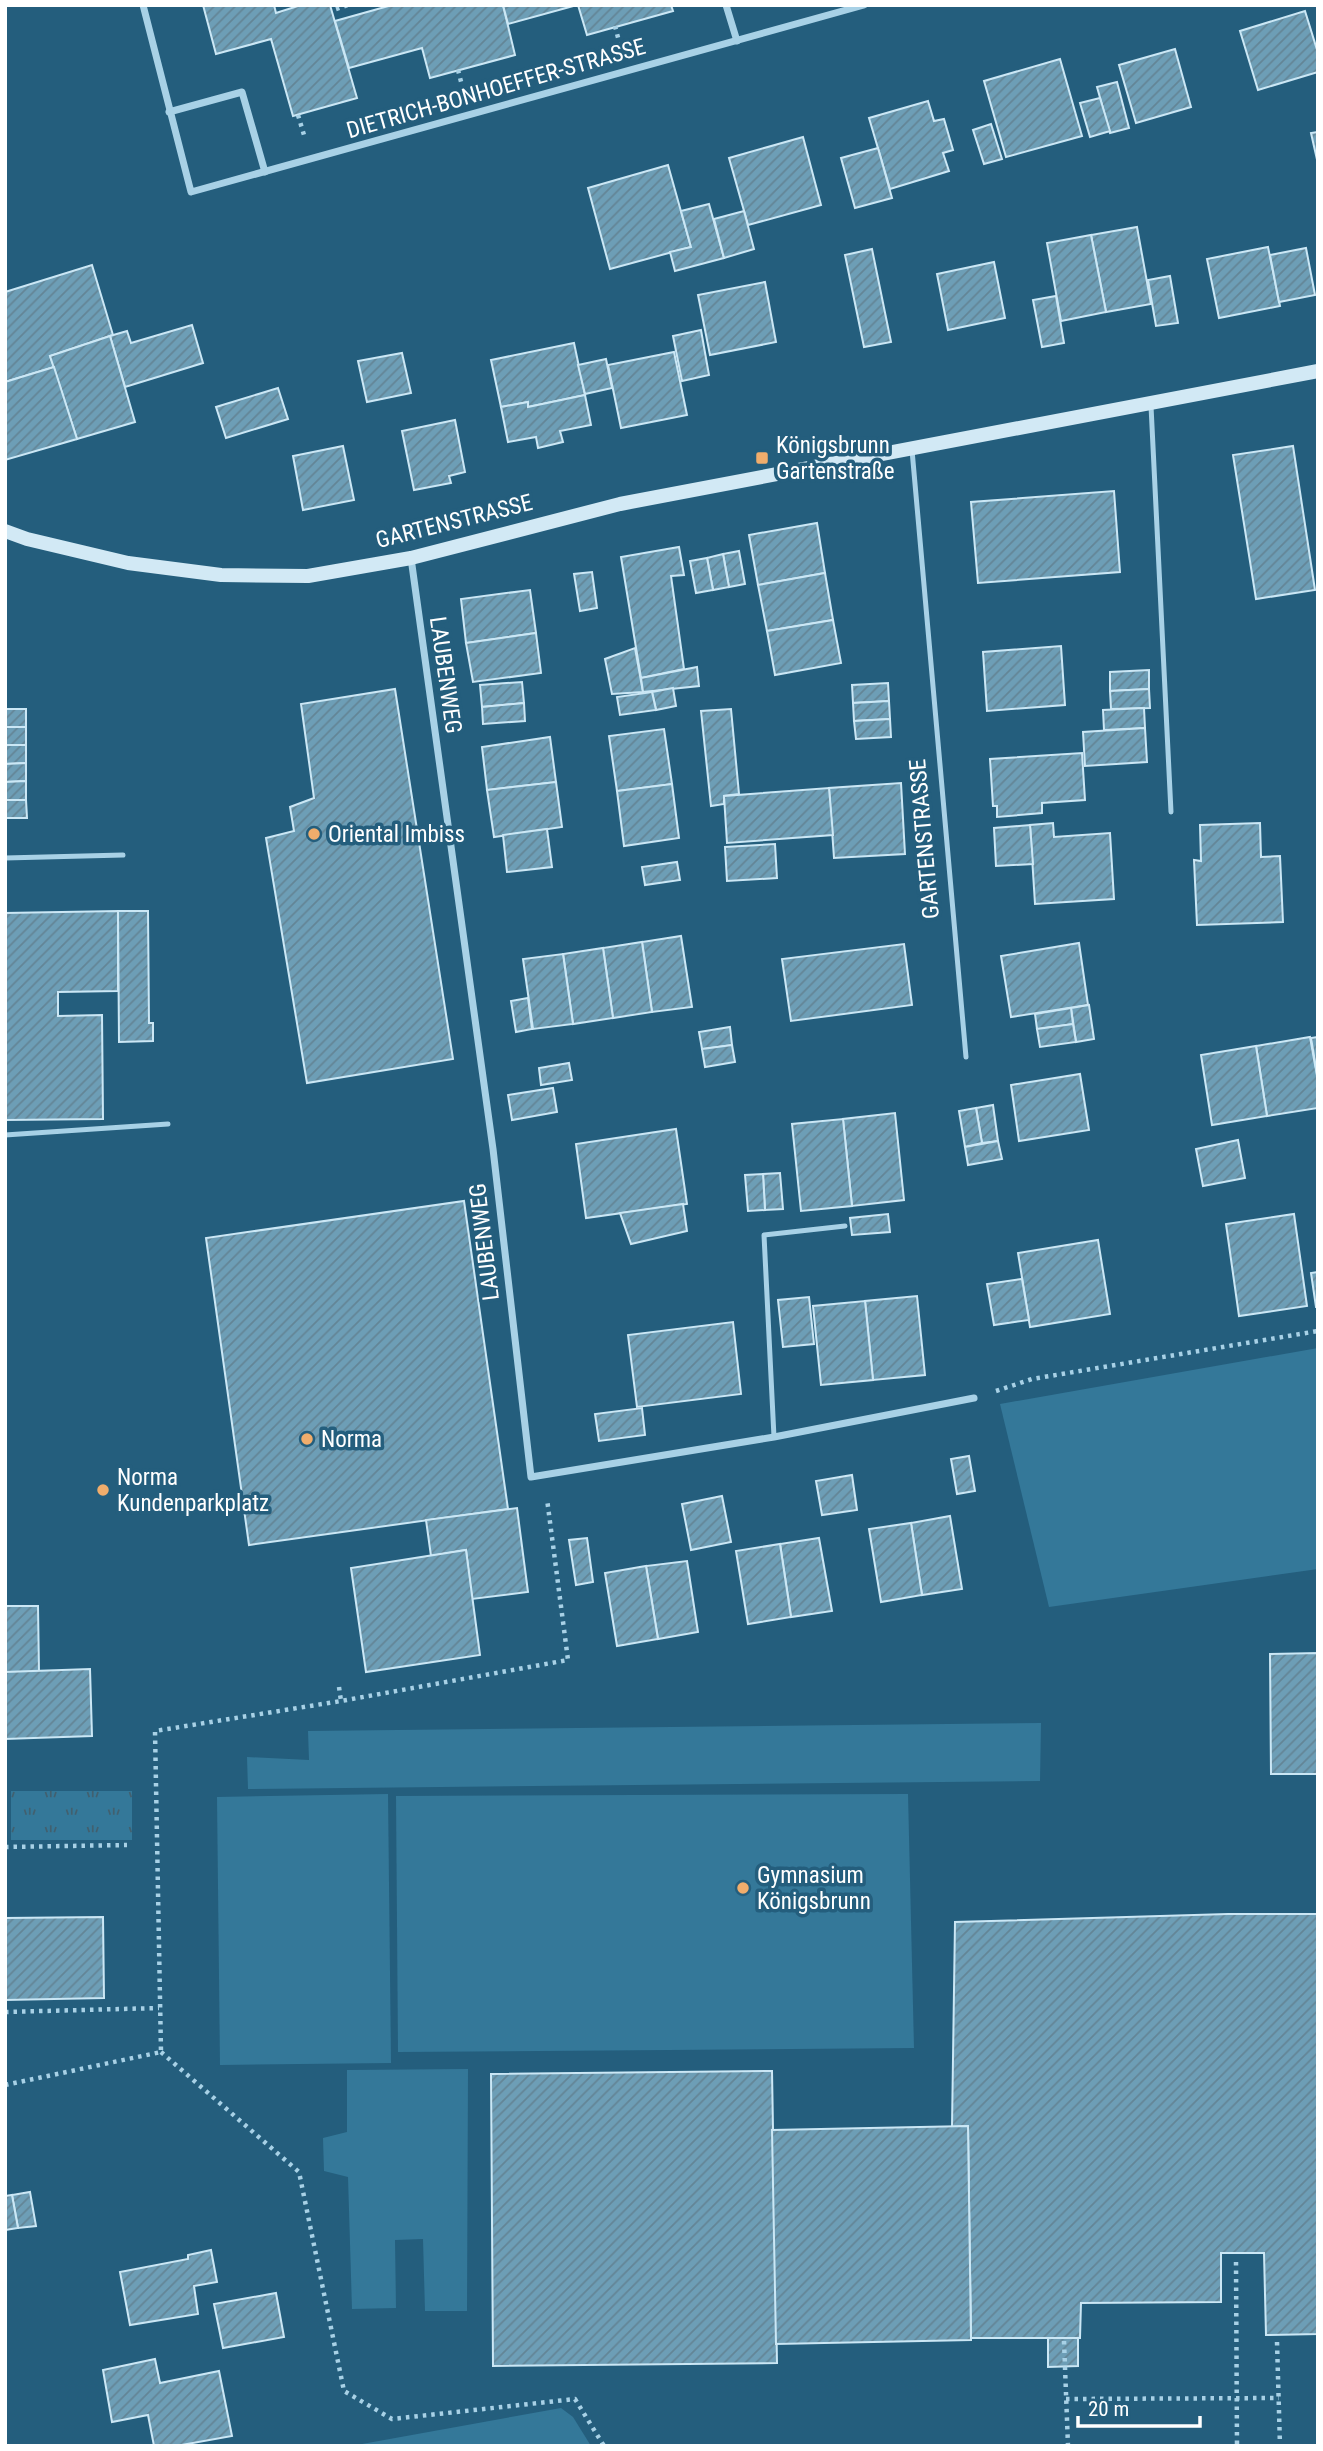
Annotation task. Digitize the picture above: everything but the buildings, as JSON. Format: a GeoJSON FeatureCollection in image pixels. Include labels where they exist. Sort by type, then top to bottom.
{"type":"FeatureCollection","features":[{"type":"Feature","properties":{"kind":"street","name":"DIETRICH-BONHOEFFER-STRASSE"},"geometry":{"type":"LineString","coordinates":[[143,5],[191,192],[864,5]]}},
{"type":"Feature","properties":{"kind":"street"},"geometry":{"type":"LineString","coordinates":[[726,5],[737,41]]}},
{"type":"Feature","properties":{"kind":"street"},"geometry":{"type":"LineString","coordinates":[[169,112],[242,92],[265,172]]}},
{"type":"Feature","properties":{"kind":"street","name":"GARTENSTRASSE"},"geometry":{"type":"LineString","coordinates":[[5,531],[27,539],[128,563],[221,575],[307,576],[411,558],[620,504],[751,477],[912,450],[1318,371]]}},
{"type":"Feature","properties":{"kind":"street","name":"LAUBENWEG"},"geometry":{"type":"LineString","coordinates":[[411,558],[493,1149],[531,1477]]}},
{"type":"Feature","properties":{"kind":"street"},"geometry":{"type":"LineString","coordinates":[[531,1477],[774,1437],[974,1398]]}},
{"type":"Feature","properties":{"kind":"lane"},"geometry":{"type":"LineString","coordinates":[[1150,403],[1171,812]]}},
{"type":"Feature","properties":{"kind":"lane","name":"GARTENSTRASSE"},"geometry":{"type":"LineString","coordinates":[[912,450],[966,1057]]}},
{"type":"Feature","properties":{"kind":"lane"},"geometry":{"type":"LineString","coordinates":[[5,858],[123,855]]}},
{"type":"Feature","properties":{"kind":"lane"},"geometry":{"type":"LineString","coordinates":[[5,1135],[168,1124]]}},
{"type":"Feature","properties":{"kind":"lane"},"geometry":{"type":"LineString","coordinates":[[774,1437],[764,1235],[845,1226]]}},
{"type":"Feature","properties":{"kind":"path"},"geometry":{"type":"LineString","coordinates":[[336,9],[348,5]]}},
{"type":"Feature","properties":{"kind":"path"},"geometry":{"type":"LineString","coordinates":[[974,1398],[1032,1379],[1318,1331]]}},
{"type":"Feature","properties":{"kind":"path"},"geometry":{"type":"LineString","coordinates":[[531,1477],[547,1497],[568,1660],[155,1731],[160,2052],[299,2172],[345,2391],[392,2419],[575,2399],[604,2446]]}},
{"type":"Feature","properties":{"kind":"path"},"geometry":{"type":"LineString","coordinates":[[339,1687],[341,1701]]}},
{"type":"Feature","properties":{"kind":"path"},"geometry":{"type":"LineString","coordinates":[[5,1847],[127,1845]]}},
{"type":"Feature","properties":{"kind":"path"},"geometry":{"type":"LineString","coordinates":[[5,2012],[159,2008]]}},
{"type":"Feature","properties":{"kind":"path"},"geometry":{"type":"LineString","coordinates":[[5,2085],[160,2052]]}},
{"type":"Feature","properties":{"kind":"path"},"geometry":{"type":"LineString","coordinates":[[1236,2262],[1237,2446]]}},
{"type":"Feature","properties":{"kind":"path"},"geometry":{"type":"LineString","coordinates":[[1064,2341],[1068,2446]]}},
{"type":"Feature","properties":{"kind":"path"},"geometry":{"type":"LineString","coordinates":[[1277,2342],[1280,2446]]}},
{"type":"Feature","properties":{"kind":"path"},"geometry":{"type":"LineString","coordinates":[[1066,2399],[1279,2398]]}},
{"type":"Feature","properties":{"kind":"green space"},"geometry":{"type":"Polygon","coordinates":[[[1318,1348],[1318,1569],[1049,1607],[1000,1404],[1318,1348]]]}},
{"type":"Feature","properties":{"kind":"green space"},"geometry":{"type":"Polygon","coordinates":[[[1041,1723],[1040,1781],[248,1789],[247,1757],[309,1760],[308,1731],[1041,1723]]]}},
{"type":"Feature","properties":{"kind":"green space"},"geometry":{"type":"Polygon","coordinates":[[[11,1791],[132,1791],[132,1840],[11,1840],[11,1791]]]}},
{"type":"Feature","properties":{"kind":"green space"},"geometry":{"type":"Polygon","coordinates":[[[388,1794],[391,2063],[220,2065],[217,1797],[388,1794]]]}},
{"type":"Feature","properties":{"kind":"green space"},"geometry":{"type":"Polygon","coordinates":[[[908,1794],[914,2048],[398,2052],[396,1796],[908,1794]]]}},
{"type":"Feature","properties":{"kind":"green space"},"geometry":{"type":"Polygon","coordinates":[[[468,2069],[467,2311],[425,2311],[423,2239],[395,2240],[396,2308],[352,2309],[348,2177],[324,2171],[323,2138],[347,2132],[347,2070],[468,2069]]]}},
{"type":"Feature","properties":{"kind":"green space"},"geometry":{"type":"Polygon","coordinates":[[[561,2408],[573,2417],[591,2446],[351,2446],[561,2408]]]}},
{"type":"Feature","properties":{"kind":"place","name":"Königsbrunn Gartenstraße"},"geometry":{"type":"Point","coordinates":[762,458]}},
{"type":"Feature","properties":{"kind":"place","name":"Oriental Imbiss"},"geometry":{"type":"Point","coordinates":[314,834]}},
{"type":"Feature","properties":{"kind":"place","name":"Norma"},"geometry":{"type":"Point","coordinates":[307,1439]}},
{"type":"Feature","properties":{"kind":"place","name":"Norma Kundenparkplatz"},"geometry":{"type":"Point","coordinates":[103,1490]}},
{"type":"Feature","properties":{"kind":"place","name":"Gymnasium Königsbrunn"},"geometry":{"type":"Point","coordinates":[743,1888]}}]}
